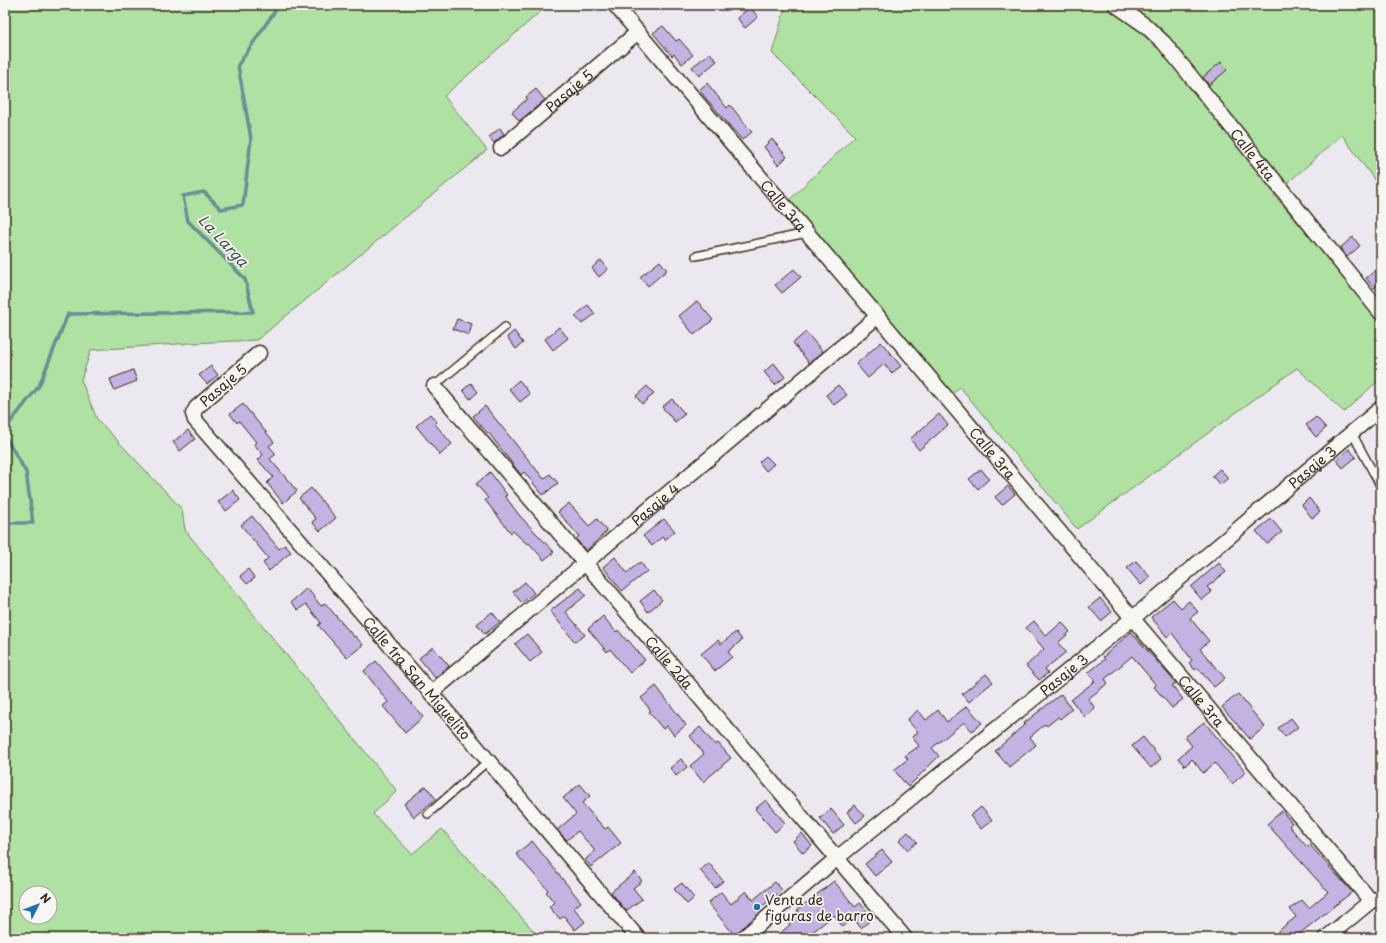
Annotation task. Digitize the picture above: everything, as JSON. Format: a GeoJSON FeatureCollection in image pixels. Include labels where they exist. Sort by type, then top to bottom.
{"type":"FeatureCollection","features":[{"type":"Feature","properties":{"kind":"street","name":"Calle 3ra"},"geometry":{"type":"LineString","coordinates":[[615,5],[1133,618],[1376,899]]}},
{"type":"Feature","properties":{"kind":"street","name":"Calle 4ta"},"geometry":{"type":"LineString","coordinates":[[1116,5],[1146,26],[1164,43],[1381,313]]}},
{"type":"Feature","properties":{"kind":"street","name":"Pasaje 5"},"geometry":{"type":"LineString","coordinates":[[500,148],[638,32]]}},
{"type":"Feature","properties":{"kind":"street","name":"Pasaje 4"},"geometry":{"type":"LineString","coordinates":[[431,693],[878,316]]}},
{"type":"Feature","properties":{"kind":"street","name":"Pasaje 5"},"geometry":{"type":"LineString","coordinates":[[195,420],[193,414],[196,408],[259,353]]}},
{"type":"Feature","properties":{"kind":"street","name":"Calle 2da"},"geometry":{"type":"LineString","coordinates":[[434,386],[905,938]]}},
{"type":"Feature","properties":{"kind":"street","name":"Pasaje 3"},"geometry":{"type":"LineString","coordinates":[[742,938],[837,858],[1133,618],[1381,408]]}},
{"type":"Feature","properties":{"kind":"street","name":"Calle 1ra San Miguelito"},"geometry":{"type":"LineString","coordinates":[[195,420],[431,693],[638,938]]}},
{"type":"Feature","properties":{"kind":"street"},"geometry":{"type":"LineString","coordinates":[[1326,938],[1376,899]]}},
{"type":"Feature","properties":{"kind":"lane"},"geometry":{"type":"LineString","coordinates":[[696,256],[808,232]]}},
{"type":"Feature","properties":{"kind":"lane"},"geometry":{"type":"LineString","coordinates":[[434,386],[505,327]]}},
{"type":"Feature","properties":{"kind":"lane"},"geometry":{"type":"LineString","coordinates":[[1352,433],[1381,486]]}},
{"type":"Feature","properties":{"kind":"lane"},"geometry":{"type":"LineString","coordinates":[[428,814],[488,761]]}},
{"type":"Feature","properties":{"kind":"green space"},"geometry":{"type":"Polygon","coordinates":[[[5,5],[548,5],[444,96],[487,150],[257,340],[91,350],[81,380],[97,419],[182,509],[185,530],[397,791],[373,814],[412,854],[442,829],[540,938],[5,938],[5,5]]]}},
{"type":"Feature","properties":{"kind":"green space"},"geometry":{"type":"Polygon","coordinates":[[[786,5],[1381,5],[1381,189],[1342,135],[1274,195],[1381,319],[1381,378],[1344,412],[1297,368],[1077,529],[960,387],[949,397],[781,208],[855,136],[772,53],[786,5]]]}},
{"type":"Feature","properties":{"kind":"building"},"geometry":{"type":"Polygon","coordinates":[[[750,7],[758,17],[745,28],[737,18],[750,7]]]}},
{"type":"Feature","properties":{"kind":"building"},"geometry":{"type":"Polygon","coordinates":[[[663,26],[676,41],[679,39],[693,55],[682,64],[674,54],[672,56],[653,33],[663,26]]]}},
{"type":"Feature","properties":{"kind":"building"},"geometry":{"type":"Polygon","coordinates":[[[710,53],[717,61],[699,76],[692,67],[710,53]]]}},
{"type":"Feature","properties":{"kind":"building"},"geometry":{"type":"Polygon","coordinates":[[[1221,62],[1227,70],[1209,85],[1203,77],[1221,62]]]}},
{"type":"Feature","properties":{"kind":"building"},"geometry":{"type":"Polygon","coordinates":[[[707,83],[727,108],[730,105],[752,132],[742,140],[699,90],[707,83]]]}},
{"type":"Feature","properties":{"kind":"building"},"geometry":{"type":"Polygon","coordinates":[[[536,89],[545,100],[519,121],[512,112],[536,89]]]}},
{"type":"Feature","properties":{"kind":"building"},"geometry":{"type":"Polygon","coordinates":[[[500,128],[504,134],[494,143],[489,137],[500,128]]]}},
{"type":"Feature","properties":{"kind":"building"},"geometry":{"type":"Polygon","coordinates":[[[772,139],[787,157],[778,165],[764,147],[772,139]]]}},
{"type":"Feature","properties":{"kind":"building"},"geometry":{"type":"Polygon","coordinates":[[[1353,237],[1360,246],[1347,257],[1340,248],[1353,237]]]}},
{"type":"Feature","properties":{"kind":"building"},"geometry":{"type":"Polygon","coordinates":[[[601,260],[608,269],[599,277],[592,268],[601,260]]]}},
{"type":"Feature","properties":{"kind":"building"},"geometry":{"type":"Polygon","coordinates":[[[660,261],[667,270],[648,286],[640,277],[660,261]]]}},
{"type":"Feature","properties":{"kind":"building"},"geometry":{"type":"Polygon","coordinates":[[[1381,266],[1381,283],[1374,288],[1366,278],[1381,266]]]}},
{"type":"Feature","properties":{"kind":"building"},"geometry":{"type":"Polygon","coordinates":[[[794,269],[801,277],[782,293],[775,285],[794,269]]]}},
{"type":"Feature","properties":{"kind":"building"},"geometry":{"type":"Polygon","coordinates":[[[697,301],[713,320],[694,335],[679,316],[697,301]]]}},
{"type":"Feature","properties":{"kind":"building"},"geometry":{"type":"Polygon","coordinates":[[[588,305],[595,314],[582,324],[575,316],[588,305]]]}},
{"type":"Feature","properties":{"kind":"building"},"geometry":{"type":"Polygon","coordinates":[[[457,319],[472,324],[469,335],[453,329],[457,319]]]}},
{"type":"Feature","properties":{"kind":"building"},"geometry":{"type":"Polygon","coordinates":[[[559,327],[568,338],[553,350],[545,339],[559,327]]]}},
{"type":"Feature","properties":{"kind":"building"},"geometry":{"type":"Polygon","coordinates":[[[514,331],[523,343],[516,349],[507,337],[514,331]]]}},
{"type":"Feature","properties":{"kind":"building"},"geometry":{"type":"Polygon","coordinates":[[[806,332],[823,352],[809,363],[793,343],[806,332]]]}},
{"type":"Feature","properties":{"kind":"building"},"geometry":{"type":"Polygon","coordinates":[[[881,342],[901,366],[892,373],[884,364],[868,378],[856,364],[881,342]]]}},
{"type":"Feature","properties":{"kind":"building"},"geometry":{"type":"Polygon","coordinates":[[[774,363],[785,377],[775,385],[764,372],[774,363]]]}},
{"type":"Feature","properties":{"kind":"building"},"geometry":{"type":"Polygon","coordinates":[[[211,366],[218,375],[207,384],[199,375],[211,366]]]}},
{"type":"Feature","properties":{"kind":"building"},"geometry":{"type":"Polygon","coordinates":[[[133,370],[137,381],[114,390],[110,379],[133,370]]]}},
{"type":"Feature","properties":{"kind":"building"},"geometry":{"type":"Polygon","coordinates":[[[519,380],[530,394],[520,402],[509,389],[519,380]]]}},
{"type":"Feature","properties":{"kind":"building"},"geometry":{"type":"Polygon","coordinates":[[[471,383],[478,392],[470,399],[463,390],[471,383]]]}},
{"type":"Feature","properties":{"kind":"building"},"geometry":{"type":"Polygon","coordinates":[[[838,385],[847,395],[834,405],[826,395],[838,385]]]}},
{"type":"Feature","properties":{"kind":"building"},"geometry":{"type":"Polygon","coordinates":[[[647,386],[654,394],[642,404],[636,396],[647,386]]]}},
{"type":"Feature","properties":{"kind":"building"},"geometry":{"type":"Polygon","coordinates":[[[672,399],[685,414],[675,422],[662,407],[672,399]]]}},
{"type":"Feature","properties":{"kind":"building"},"geometry":{"type":"Polygon","coordinates":[[[243,404],[274,442],[269,446],[276,454],[270,459],[297,491],[283,503],[267,483],[273,477],[258,460],[263,455],[254,444],[256,442],[239,421],[237,423],[230,414],[243,404]]]}},
{"type":"Feature","properties":{"kind":"building"},"geometry":{"type":"Polygon","coordinates":[[[485,406],[544,479],[550,474],[558,483],[543,495],[524,472],[521,475],[488,432],[487,433],[473,416],[485,406]]]}},
{"type":"Feature","properties":{"kind":"building"},"geometry":{"type":"Polygon","coordinates":[[[430,414],[437,422],[435,424],[452,444],[440,455],[416,426],[430,414]]]}},
{"type":"Feature","properties":{"kind":"building"},"geometry":{"type":"Polygon","coordinates":[[[939,414],[948,425],[919,450],[910,439],[939,414]]]}},
{"type":"Feature","properties":{"kind":"building"},"geometry":{"type":"Polygon","coordinates":[[[1316,417],[1326,428],[1316,437],[1306,425],[1316,417]]]}},
{"type":"Feature","properties":{"kind":"building"},"geometry":{"type":"Polygon","coordinates":[[[188,430],[195,439],[180,451],[173,442],[188,430]]]}},
{"type":"Feature","properties":{"kind":"building"},"geometry":{"type":"Polygon","coordinates":[[[1349,449],[1356,457],[1343,468],[1336,460],[1349,449]]]}},
{"type":"Feature","properties":{"kind":"building"},"geometry":{"type":"Polygon","coordinates":[[[766,456],[774,464],[766,471],[759,462],[766,456]]]}},
{"type":"Feature","properties":{"kind":"building"},"geometry":{"type":"Polygon","coordinates":[[[981,469],[989,479],[978,489],[969,479],[981,469]]]}},
{"type":"Feature","properties":{"kind":"building"},"geometry":{"type":"Polygon","coordinates":[[[1220,469],[1228,478],[1220,485],[1212,476],[1220,469]]]}},
{"type":"Feature","properties":{"kind":"building"},"geometry":{"type":"Polygon","coordinates":[[[490,472],[507,495],[505,496],[519,515],[554,552],[544,560],[529,543],[527,544],[513,531],[511,533],[485,500],[488,498],[476,484],[490,472]]]}},
{"type":"Feature","properties":{"kind":"building"},"geometry":{"type":"Polygon","coordinates":[[[1008,486],[1015,494],[1002,505],[995,497],[1008,486]]]}},
{"type":"Feature","properties":{"kind":"building"},"geometry":{"type":"Polygon","coordinates":[[[311,488],[336,518],[320,531],[312,522],[316,519],[299,498],[311,488]]]}},
{"type":"Feature","properties":{"kind":"building"},"geometry":{"type":"Polygon","coordinates":[[[233,490],[240,500],[226,511],[218,502],[233,490]]]}},
{"type":"Feature","properties":{"kind":"building"},"geometry":{"type":"Polygon","coordinates":[[[1309,498],[1320,512],[1312,518],[1302,505],[1309,498]]]}},
{"type":"Feature","properties":{"kind":"building"},"geometry":{"type":"Polygon","coordinates":[[[569,503],[589,526],[597,519],[607,531],[586,551],[576,539],[579,536],[558,512],[569,503]]]}},
{"type":"Feature","properties":{"kind":"building"},"geometry":{"type":"Polygon","coordinates":[[[252,516],[279,549],[285,545],[291,552],[269,571],[263,563],[268,558],[241,525],[252,516]]]}},
{"type":"Feature","properties":{"kind":"building"},"geometry":{"type":"Polygon","coordinates":[[[664,519],[675,531],[665,540],[662,537],[652,546],[643,536],[664,519]]]}},
{"type":"Feature","properties":{"kind":"building"},"geometry":{"type":"Polygon","coordinates":[[[1271,519],[1282,532],[1267,544],[1256,531],[1271,519]]]}},
{"type":"Feature","properties":{"kind":"building"},"geometry":{"type":"Polygon","coordinates":[[[615,557],[627,573],[640,562],[647,571],[622,591],[603,567],[615,557]]]}},
{"type":"Feature","properties":{"kind":"building"},"geometry":{"type":"Polygon","coordinates":[[[1136,561],[1150,577],[1141,585],[1127,568],[1136,561]]]}},
{"type":"Feature","properties":{"kind":"building"},"geometry":{"type":"Polygon","coordinates":[[[1219,563],[1226,572],[1207,587],[1212,592],[1202,600],[1191,587],[1219,563]]]}},
{"type":"Feature","properties":{"kind":"building"},"geometry":{"type":"Polygon","coordinates":[[[248,569],[255,578],[247,584],[240,576],[248,569]]]}},
{"type":"Feature","properties":{"kind":"building"},"geometry":{"type":"Polygon","coordinates":[[[525,582],[534,593],[522,603],[513,592],[525,582]]]}},
{"type":"Feature","properties":{"kind":"building"},"geometry":{"type":"Polygon","coordinates":[[[307,588],[321,606],[325,603],[354,637],[355,636],[363,645],[347,658],[318,625],[321,623],[306,604],[298,610],[291,602],[307,588]]]}},
{"type":"Feature","properties":{"kind":"building"},"geometry":{"type":"Polygon","coordinates":[[[580,588],[586,595],[566,612],[585,635],[575,642],[550,611],[580,588]]]}},
{"type":"Feature","properties":{"kind":"building"},"geometry":{"type":"Polygon","coordinates":[[[654,590],[662,600],[648,612],[640,601],[654,590]]]}},
{"type":"Feature","properties":{"kind":"building"},"geometry":{"type":"Polygon","coordinates":[[[1100,598],[1112,612],[1101,621],[1089,607],[1100,598]]]}},
{"type":"Feature","properties":{"kind":"building"},"geometry":{"type":"Polygon","coordinates":[[[1173,599],[1181,608],[1189,601],[1198,612],[1190,618],[1209,641],[1200,649],[1225,678],[1214,687],[1198,668],[1195,670],[1189,663],[1192,660],[1172,633],[1167,637],[1151,617],[1173,599]]]}},
{"type":"Feature","properties":{"kind":"building"},"geometry":{"type":"Polygon","coordinates":[[[492,612],[500,622],[485,634],[477,624],[492,612]]]}},
{"type":"Feature","properties":{"kind":"building"},"geometry":{"type":"Polygon","coordinates":[[[603,616],[616,632],[618,630],[645,660],[630,673],[610,649],[607,652],[588,629],[603,616]]]}},
{"type":"Feature","properties":{"kind":"building"},"geometry":{"type":"Polygon","coordinates":[[[1034,621],[1046,636],[1062,622],[1070,632],[1058,643],[1066,652],[1045,669],[1048,673],[1039,680],[1026,666],[1044,649],[1026,628],[1034,621]]]}},
{"type":"Feature","properties":{"kind":"building"},"geometry":{"type":"Polygon","coordinates":[[[736,632],[742,640],[728,652],[732,657],[715,671],[701,654],[718,640],[721,644],[736,632]]]}},
{"type":"Feature","properties":{"kind":"building"},"geometry":{"type":"Polygon","coordinates":[[[1131,632],[1176,683],[1172,686],[1183,699],[1172,708],[1154,687],[1156,685],[1132,656],[1105,679],[1108,683],[1088,699],[1095,708],[1085,717],[1071,700],[1095,681],[1088,673],[1105,659],[1103,657],[1131,632]]]}},
{"type":"Feature","properties":{"kind":"building"},"geometry":{"type":"Polygon","coordinates":[[[527,634],[542,652],[530,662],[515,644],[527,634]]]}},
{"type":"Feature","properties":{"kind":"building"},"geometry":{"type":"Polygon","coordinates":[[[433,647],[449,666],[435,678],[419,658],[433,647]]]}},
{"type":"Feature","properties":{"kind":"building"},"geometry":{"type":"Polygon","coordinates":[[[376,661],[423,717],[405,733],[383,706],[388,702],[364,671],[376,661]]]}},
{"type":"Feature","properties":{"kind":"building"},"geometry":{"type":"Polygon","coordinates":[[[986,674],[993,682],[969,702],[962,694],[986,674]]]}},
{"type":"Feature","properties":{"kind":"building"},"geometry":{"type":"Polygon","coordinates":[[[656,686],[686,725],[674,735],[667,726],[663,729],[649,712],[651,711],[641,698],[656,686]]]}},
{"type":"Feature","properties":{"kind":"building"},"geometry":{"type":"Polygon","coordinates":[[[1061,694],[1072,709],[1060,719],[1058,717],[1047,726],[1045,724],[1030,737],[1036,745],[1009,767],[995,751],[1025,724],[1024,723],[1061,694]]]}},
{"type":"Feature","properties":{"kind":"building"},"geometry":{"type":"Polygon","coordinates":[[[1238,694],[1265,727],[1250,739],[1222,707],[1238,694]]]}},
{"type":"Feature","properties":{"kind":"building"},"geometry":{"type":"Polygon","coordinates":[[[967,706],[982,723],[972,731],[964,722],[932,748],[939,756],[908,787],[894,770],[908,759],[905,756],[919,746],[912,737],[918,732],[907,720],[918,710],[926,720],[938,710],[947,722],[967,706]]]}},
{"type":"Feature","properties":{"kind":"building"},"geometry":{"type":"Polygon","coordinates":[[[1291,718],[1298,727],[1285,737],[1278,728],[1291,718]]]}},
{"type":"Feature","properties":{"kind":"building"},"geometry":{"type":"Polygon","coordinates":[[[1204,722],[1246,772],[1232,784],[1215,763],[1203,773],[1192,759],[1185,766],[1178,758],[1192,746],[1185,737],[1204,722]]]}},
{"type":"Feature","properties":{"kind":"building"},"geometry":{"type":"Polygon","coordinates":[[[700,727],[715,745],[718,743],[731,758],[703,782],[690,766],[704,754],[690,736],[700,727]]]}},
{"type":"Feature","properties":{"kind":"building"},"geometry":{"type":"Polygon","coordinates":[[[1143,737],[1161,759],[1151,768],[1132,746],[1143,737]]]}},
{"type":"Feature","properties":{"kind":"building"},"geometry":{"type":"Polygon","coordinates":[[[681,759],[687,767],[676,776],[670,768],[681,759]]]}},
{"type":"Feature","properties":{"kind":"building"},"geometry":{"type":"Polygon","coordinates":[[[580,784],[590,796],[582,803],[605,829],[608,827],[621,843],[591,867],[585,860],[595,851],[578,831],[567,840],[557,830],[576,814],[563,798],[580,784]]]}},
{"type":"Feature","properties":{"kind":"building"},"geometry":{"type":"Polygon","coordinates":[[[426,786],[436,799],[414,817],[404,804],[426,786]]]}},
{"type":"Feature","properties":{"kind":"building"},"geometry":{"type":"Polygon","coordinates":[[[766,800],[785,823],[775,832],[755,809],[766,800]]]}},
{"type":"Feature","properties":{"kind":"building"},"geometry":{"type":"Polygon","coordinates":[[[855,805],[865,816],[856,823],[847,812],[855,805]]]}},
{"type":"Feature","properties":{"kind":"building"},"geometry":{"type":"Polygon","coordinates":[[[981,807],[992,820],[981,829],[970,816],[981,807]]]}},
{"type":"Feature","properties":{"kind":"building"},"geometry":{"type":"Polygon","coordinates":[[[831,809],[844,825],[833,834],[820,818],[831,809]]]}},
{"type":"Feature","properties":{"kind":"building"},"geometry":{"type":"Polygon","coordinates":[[[1282,811],[1292,823],[1289,826],[1307,847],[1310,845],[1352,892],[1294,938],[1282,938],[1277,932],[1296,917],[1290,909],[1302,900],[1309,908],[1328,892],[1267,824],[1282,811]]]}},
{"type":"Feature","properties":{"kind":"building"},"geometry":{"type":"Polygon","coordinates":[[[908,832],[917,842],[908,850],[899,840],[908,832]]]}},
{"type":"Feature","properties":{"kind":"building"},"geometry":{"type":"Polygon","coordinates":[[[802,833],[812,846],[803,853],[793,841],[802,833]]]}},
{"type":"Feature","properties":{"kind":"building"},"geometry":{"type":"Polygon","coordinates":[[[532,841],[581,902],[574,908],[585,922],[575,930],[564,916],[560,919],[549,907],[554,902],[546,892],[548,890],[516,854],[532,841]]]}},
{"type":"Feature","properties":{"kind":"building"},"geometry":{"type":"Polygon","coordinates":[[[882,850],[892,862],[875,876],[865,864],[882,850]]]}},
{"type":"Feature","properties":{"kind":"building"},"geometry":{"type":"Polygon","coordinates":[[[709,863],[723,881],[715,888],[700,870],[709,863]]]}},
{"type":"Feature","properties":{"kind":"building"},"geometry":{"type":"Polygon","coordinates":[[[635,872],[642,881],[633,888],[642,899],[626,911],[611,892],[635,872]]]}},
{"type":"Feature","properties":{"kind":"building"},"geometry":{"type":"Polygon","coordinates":[[[834,881],[855,907],[860,903],[873,918],[861,928],[853,918],[843,927],[834,915],[805,938],[774,938],[790,925],[787,921],[799,911],[797,910],[834,881]]]}},
{"type":"Feature","properties":{"kind":"building"},"geometry":{"type":"Polygon","coordinates":[[[775,882],[782,890],[760,908],[762,911],[735,936],[708,903],[721,892],[731,904],[746,891],[753,900],[775,882]]]}},
{"type":"Feature","properties":{"kind":"building"},"geometry":{"type":"Polygon","coordinates":[[[682,883],[694,898],[687,904],[674,889],[682,883]]]}},
{"type":"Feature","properties":{"kind":"waterway","name":"La Larga"},"geometry":{"type":"LineString","coordinates":[[5,429],[39,386],[68,314],[253,312],[245,279],[188,221],[183,196],[204,192],[221,209],[243,205],[251,139],[238,65],[279,5]]}},
{"type":"Feature","properties":{"kind":"waterway","name":"La Larga"},"geometry":{"type":"LineString","coordinates":[[5,436],[26,472],[33,523],[5,523]]}},
{"type":"Feature","properties":{"kind":"place","name":"Venta de figuras de barro"},"geometry":{"type":"Point","coordinates":[757,907]}}]}
